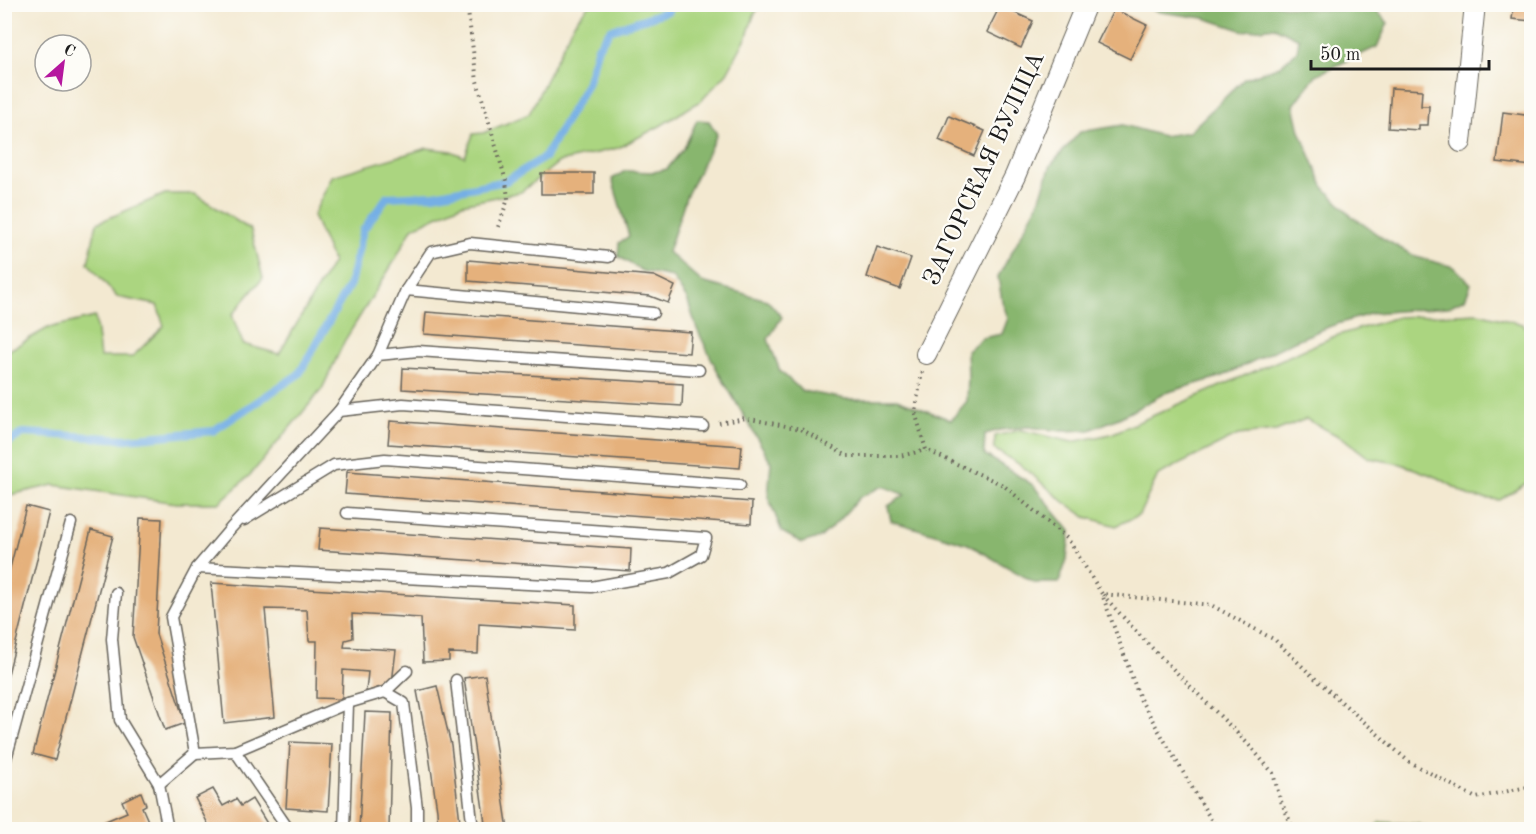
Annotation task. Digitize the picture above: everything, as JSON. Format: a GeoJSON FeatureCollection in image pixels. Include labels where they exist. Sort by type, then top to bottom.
{"type":"FeatureCollection","features":[{"type":"Feature","properties":{"kind":"street","name":"ЗАГОРСКАЯ ВУЛІЦА"},"geometry":{"type":"LineString","coordinates":[[926,354],[1015,176],[1086,4]]}},
{"type":"Feature","properties":{"kind":"street"},"geometry":{"type":"LineString","coordinates":[[1461,142],[1475,4]]}},
{"type":"Feature","properties":{"kind":"lane"},"geometry":{"type":"LineString","coordinates":[[195,753],[171,617],[197,568],[339,411],[378,355],[406,291],[431,252],[470,243],[609,257]]}},
{"type":"Feature","properties":{"kind":"lane"},"geometry":{"type":"LineString","coordinates":[[406,291],[653,313]]}},
{"type":"Feature","properties":{"kind":"lane"},"geometry":{"type":"LineString","coordinates":[[378,355],[418,351],[699,370]]}},
{"type":"Feature","properties":{"kind":"lane"},"geometry":{"type":"LineString","coordinates":[[339,411],[403,404],[703,426]]}},
{"type":"Feature","properties":{"kind":"lane"},"geometry":{"type":"LineString","coordinates":[[231,528],[334,465],[385,459],[740,485]]}},
{"type":"Feature","properties":{"kind":"lane"},"geometry":{"type":"LineString","coordinates":[[197,568],[591,587],[669,573],[701,555],[706,538],[347,513]]}},
{"type":"Feature","properties":{"kind":"lane"},"geometry":{"type":"LineString","coordinates":[[4,766],[71,523]]}},
{"type":"Feature","properties":{"kind":"lane"},"geometry":{"type":"LineString","coordinates":[[116,593],[112,639],[120,720],[159,784],[168,830]]}},
{"type":"Feature","properties":{"kind":"lane"},"geometry":{"type":"LineString","coordinates":[[159,784],[195,753],[234,751],[348,703],[385,692],[407,671]]}},
{"type":"Feature","properties":{"kind":"lane"},"geometry":{"type":"LineString","coordinates":[[456,680],[473,830]]}},
{"type":"Feature","properties":{"kind":"lane"},"geometry":{"type":"LineString","coordinates":[[385,692],[404,703],[417,808],[417,830]]}},
{"type":"Feature","properties":{"kind":"lane"},"geometry":{"type":"LineString","coordinates":[[344,830],[348,703]]}},
{"type":"Feature","properties":{"kind":"lane"},"geometry":{"type":"LineString","coordinates":[[234,751],[289,830]]}},
{"type":"Feature","properties":{"kind":"path"},"geometry":{"type":"LineString","coordinates":[[467,4],[477,81],[506,181],[508,199],[492,245]]}},
{"type":"Feature","properties":{"kind":"path"},"geometry":{"type":"LineString","coordinates":[[926,354],[915,412],[926,450]]}},
{"type":"Feature","properties":{"kind":"path"},"geometry":{"type":"LineString","coordinates":[[703,426],[745,418],[801,429],[847,456],[900,456],[926,450],[1003,485],[1068,539],[1101,594],[1140,699],[1213,823],[1224,830]]}},
{"type":"Feature","properties":{"kind":"path"},"geometry":{"type":"LineString","coordinates":[[1101,594],[1211,605],[1275,640],[1408,761],[1476,798],[1532,786]]}},
{"type":"Feature","properties":{"kind":"path"},"geometry":{"type":"LineString","coordinates":[[1101,594],[1248,744],[1273,773],[1280,800],[1294,830]]}},
{"type":"Feature","properties":{"kind":"path"},"geometry":{"type":"LineString","coordinates":[[1525,830],[1532,808]]}},
{"type":"Feature","properties":{"kind":"green space"},"geometry":{"type":"Polygon","coordinates":[[[1273,4],[1324,10],[1375,9],[1388,23],[1377,47],[1316,75],[1294,105],[1300,131],[1323,186],[1349,214],[1384,239],[1416,257],[1454,267],[1471,284],[1465,299],[1448,307],[1373,313],[1331,326],[1294,341],[1223,376],[1165,393],[1121,417],[1090,430],[1062,431],[1028,427],[985,434],[984,454],[1033,485],[1070,531],[1067,559],[1059,583],[1035,583],[968,544],[891,521],[888,506],[905,495],[883,486],[860,497],[821,537],[802,543],[782,532],[768,497],[771,462],[717,370],[697,329],[687,299],[672,277],[642,271],[618,256],[619,243],[629,236],[612,179],[625,171],[654,172],[667,169],[684,148],[697,120],[709,121],[717,134],[686,197],[668,252],[702,282],[767,300],[782,317],[768,339],[780,371],[802,391],[846,399],[897,399],[951,420],[967,401],[967,351],[982,338],[1002,334],[1008,318],[1002,301],[998,277],[1038,204],[1051,165],[1080,132],[1123,125],[1163,136],[1189,132],[1244,79],[1280,66],[1297,51],[1299,39],[1275,27],[1244,31],[1204,18],[1160,12],[1139,5],[1273,4]]]}},
{"type":"Feature","properties":{"kind":"green space"},"geometry":{"type":"Polygon","coordinates":[[[589,5],[761,5],[727,73],[702,100],[618,148],[559,162],[521,192],[462,204],[412,228],[395,260],[345,340],[322,389],[252,473],[219,503],[176,503],[54,485],[5,496],[4,353],[48,328],[95,317],[100,357],[132,357],[164,326],[157,305],[117,297],[88,263],[97,223],[165,194],[195,194],[251,230],[263,278],[232,315],[243,344],[279,354],[333,262],[313,216],[332,176],[427,148],[451,151],[465,157],[473,134],[483,133],[529,114],[574,23],[589,5]]]}},
{"type":"Feature","properties":{"kind":"green space"},"geometry":{"type":"Polygon","coordinates":[[[1478,313],[1522,324],[1531,331],[1531,480],[1500,500],[1471,497],[1439,478],[1401,464],[1369,458],[1344,439],[1306,419],[1276,431],[1238,435],[1158,475],[1139,515],[1116,526],[1086,517],[1063,501],[1022,466],[994,449],[995,436],[1021,430],[1072,442],[1111,434],[1335,336],[1398,317],[1478,313]]]}},
{"type":"Feature","properties":{"kind":"green space"},"geometry":{"type":"Polygon","coordinates":[[[1380,822],[1417,824],[1432,829],[1372,829],[1380,822]]]}},
{"type":"Feature","properties":{"kind":"building"},"geometry":{"type":"Polygon","coordinates":[[[1514,4],[1532,4],[1532,21],[1512,19],[1514,4]]]}},
{"type":"Feature","properties":{"kind":"building"},"geometry":{"type":"Polygon","coordinates":[[[1000,6],[1033,21],[1021,48],[987,32],[1000,6]]]}},
{"type":"Feature","properties":{"kind":"building"},"geometry":{"type":"Polygon","coordinates":[[[1114,9],[1147,25],[1130,59],[1097,43],[1114,9]]]}},
{"type":"Feature","properties":{"kind":"building"},"geometry":{"type":"Polygon","coordinates":[[[1391,88],[1422,90],[1421,106],[1429,106],[1428,125],[1419,125],[1419,130],[1388,128],[1391,88]]]}},
{"type":"Feature","properties":{"kind":"building"},"geometry":{"type":"Polygon","coordinates":[[[1503,112],[1532,116],[1532,166],[1497,162],[1503,112]]]}},
{"type":"Feature","properties":{"kind":"building"},"geometry":{"type":"Polygon","coordinates":[[[949,116],[985,131],[974,156],[939,140],[949,116]]]}},
{"type":"Feature","properties":{"kind":"building"},"geometry":{"type":"Polygon","coordinates":[[[541,173],[594,173],[594,194],[541,194],[541,173]]]}},
{"type":"Feature","properties":{"kind":"building"},"geometry":{"type":"Polygon","coordinates":[[[877,247],[911,258],[900,289],[867,277],[877,247]]]}},
{"type":"Feature","properties":{"kind":"building"},"geometry":{"type":"Polygon","coordinates":[[[468,260],[654,276],[675,286],[668,303],[650,296],[468,281],[468,260]]]}},
{"type":"Feature","properties":{"kind":"building"},"geometry":{"type":"Polygon","coordinates":[[[426,312],[691,332],[689,353],[424,334],[426,312]]]}},
{"type":"Feature","properties":{"kind":"building"},"geometry":{"type":"Polygon","coordinates":[[[403,368],[683,384],[682,406],[402,389],[403,368]]]}},
{"type":"Feature","properties":{"kind":"building"},"geometry":{"type":"Polygon","coordinates":[[[390,421],[742,446],[740,468],[388,444],[390,421]]]}},
{"type":"Feature","properties":{"kind":"building"},"geometry":{"type":"Polygon","coordinates":[[[347,472],[752,502],[751,524],[345,494],[347,472]]]}},
{"type":"Feature","properties":{"kind":"building"},"geometry":{"type":"Polygon","coordinates":[[[26,506],[49,512],[5,686],[4,591],[26,506]]]}},
{"type":"Feature","properties":{"kind":"building"},"geometry":{"type":"Polygon","coordinates":[[[140,518],[162,519],[156,634],[185,723],[165,730],[133,637],[140,518]]]}},
{"type":"Feature","properties":{"kind":"building"},"geometry":{"type":"Polygon","coordinates":[[[320,528],[631,549],[630,571],[318,550],[320,528]]]}},
{"type":"Feature","properties":{"kind":"building"},"geometry":{"type":"Polygon","coordinates":[[[91,530],[113,536],[55,760],[33,754],[91,530]]]}},
{"type":"Feature","properties":{"kind":"building"},"geometry":{"type":"Polygon","coordinates":[[[211,583],[575,605],[575,630],[479,624],[478,654],[449,653],[449,661],[423,662],[421,618],[352,614],[353,638],[345,640],[344,647],[396,650],[392,683],[366,692],[368,672],[343,670],[342,699],[316,698],[317,641],[309,641],[307,610],[265,609],[275,717],[224,723],[211,583]]]}},
{"type":"Feature","properties":{"kind":"building"},"geometry":{"type":"Polygon","coordinates":[[[485,675],[508,830],[486,830],[464,678],[485,675]]]}},
{"type":"Feature","properties":{"kind":"building"},"geometry":{"type":"Polygon","coordinates":[[[437,686],[451,745],[461,830],[438,830],[428,748],[417,691],[437,686]]]}},
{"type":"Feature","properties":{"kind":"building"},"geometry":{"type":"Polygon","coordinates":[[[365,712],[392,713],[389,830],[359,830],[365,712]]]}},
{"type":"Feature","properties":{"kind":"building"},"geometry":{"type":"Polygon","coordinates":[[[290,742],[332,744],[328,811],[286,808],[290,742]]]}},
{"type":"Feature","properties":{"kind":"building"},"geometry":{"type":"Polygon","coordinates":[[[213,789],[223,806],[236,799],[241,806],[252,799],[271,830],[211,830],[195,798],[213,789]]]}},
{"type":"Feature","properties":{"kind":"building"},"geometry":{"type":"Polygon","coordinates":[[[141,792],[146,805],[142,807],[152,830],[95,830],[94,826],[127,812],[122,801],[141,792]]]}},
{"type":"Feature","properties":{"kind":"waterway"},"geometry":{"type":"LineString","coordinates":[[4,445],[23,433],[126,439],[213,431],[299,374],[350,284],[363,230],[387,197],[434,195],[506,181],[545,157],[587,84],[598,47],[610,30],[668,11],[670,4]]}}]}
